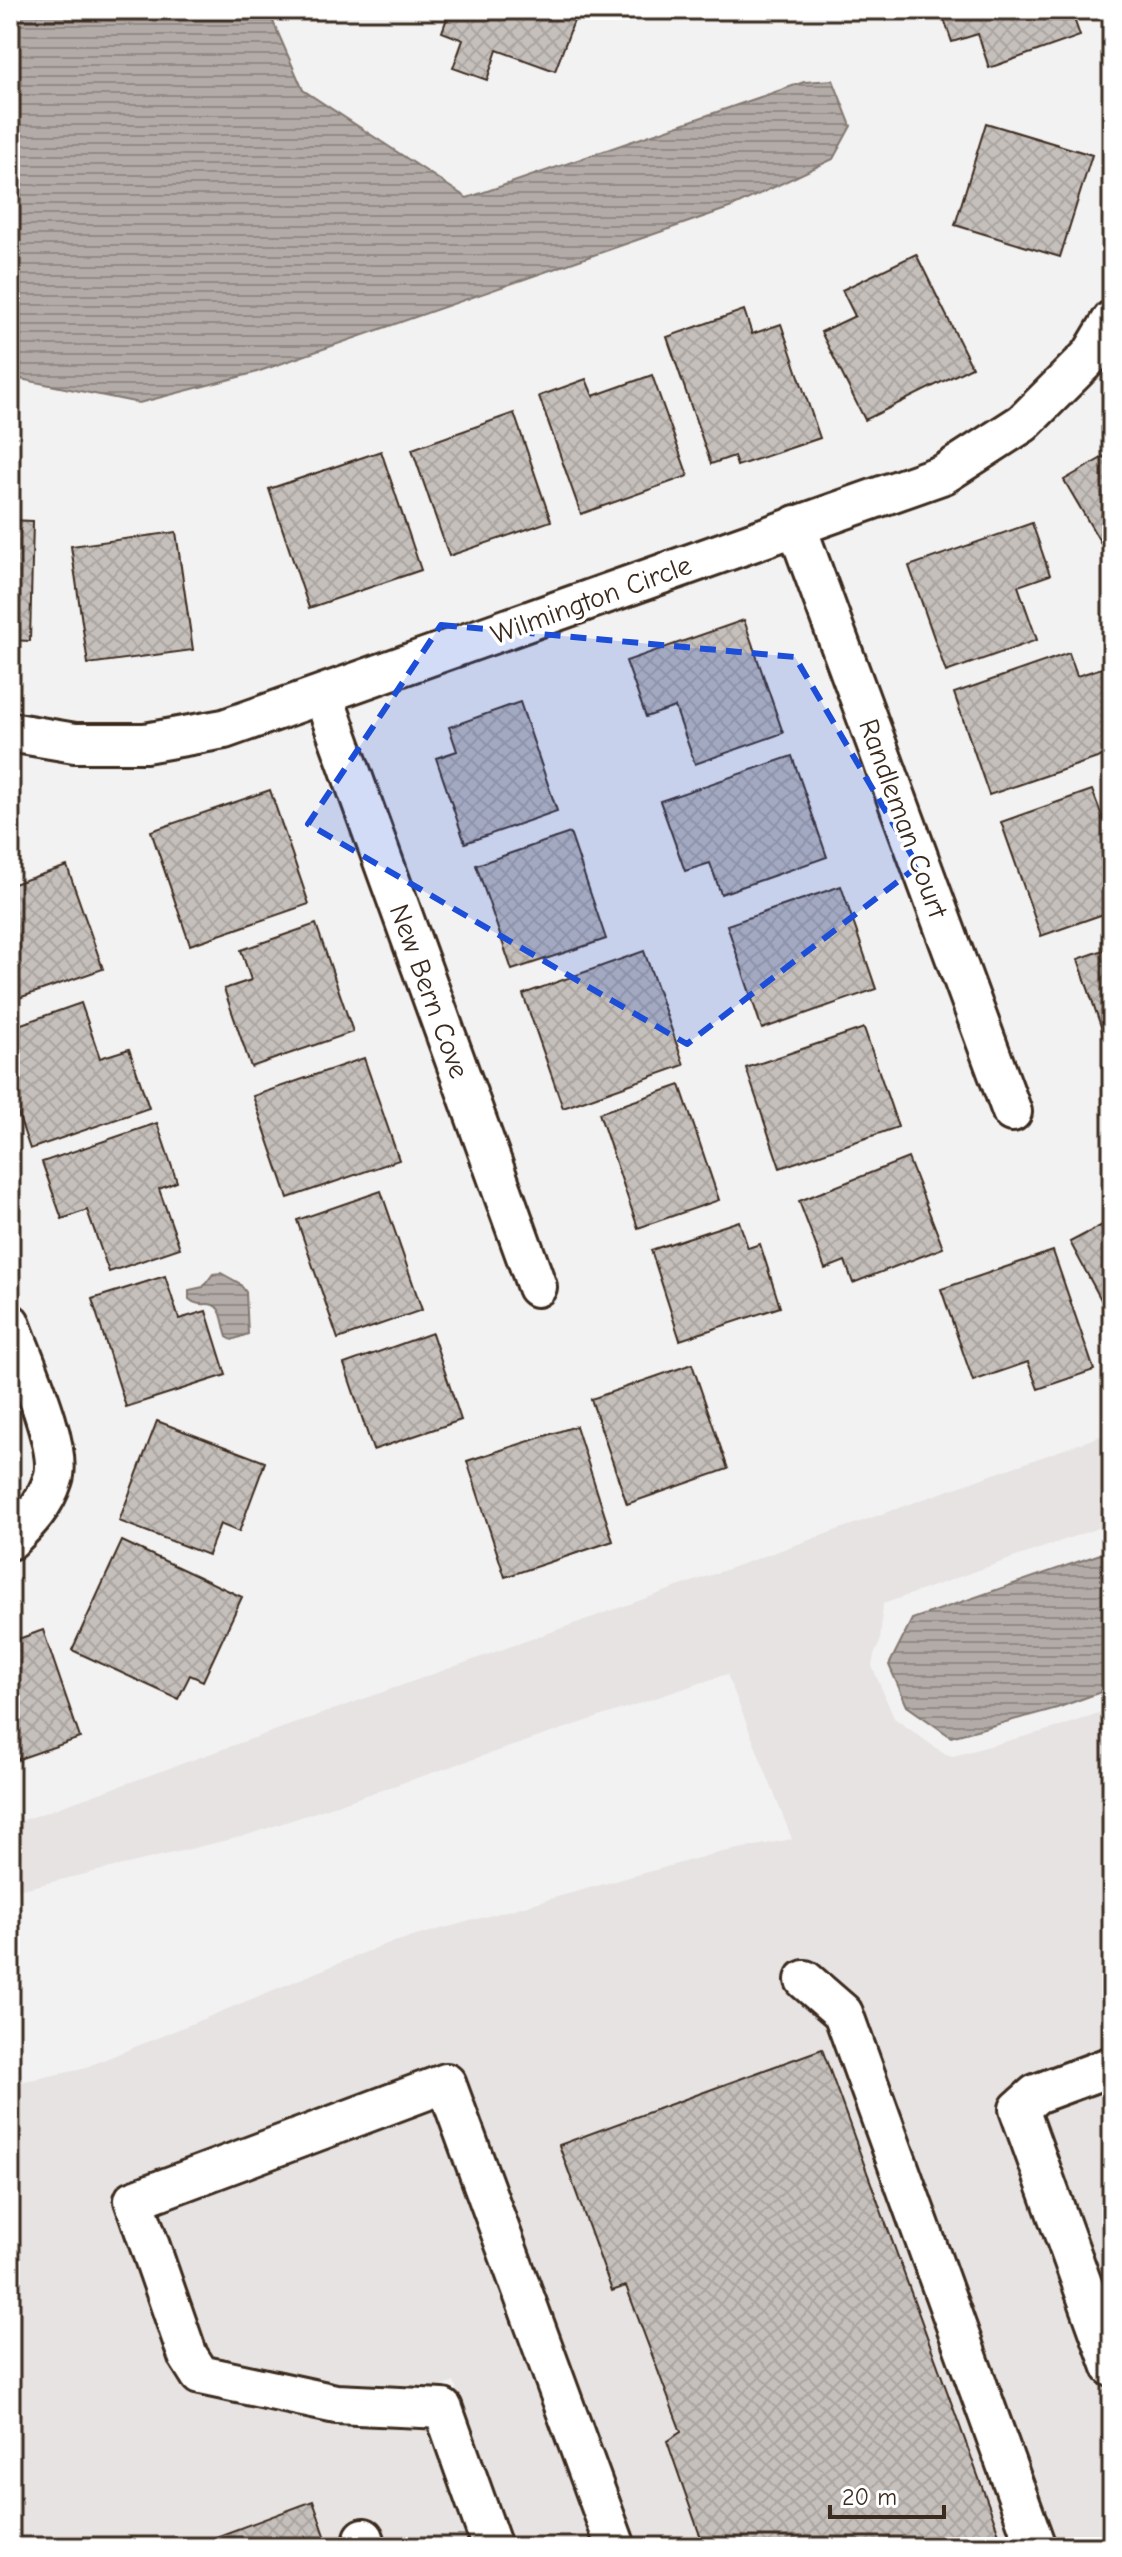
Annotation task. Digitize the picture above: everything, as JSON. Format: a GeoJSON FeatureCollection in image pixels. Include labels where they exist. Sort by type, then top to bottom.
{"type":"FeatureCollection","features":[{"type":"Feature","properties":{"kind":"street","name":"Wilmington Circle"},"geometry":{"type":"LineString","coordinates":[[10,732],[75,743],[145,743],[224,729],[944,474],[1023,423],[1091,355],[1112,320]]}},
{"type":"Feature","properties":{"kind":"street","name":"Randleman Court"},"geometry":{"type":"LineString","coordinates":[[796,525],[1012,1112]]}},
{"type":"Feature","properties":{"kind":"street","name":"New Bern Cove"},"geometry":{"type":"LineString","coordinates":[[323,695],[537,1287]]}},
{"type":"Feature","properties":{"kind":"street"},"geometry":{"type":"LineString","coordinates":[[10,1323],[51,1433],[55,1476],[37,1512],[10,1540]]}},
{"type":"Feature","properties":{"kind":"street"},"geometry":{"type":"LineString","coordinates":[[805,1980],[843,2013],[1036,2547]]}},
{"type":"Feature","properties":{"kind":"street"},"geometry":{"type":"LineString","coordinates":[[1112,2066],[1036,2094],[1019,2109],[1112,2367]]}},
{"type":"Feature","properties":{"kind":"street"},"geometry":{"type":"LineString","coordinates":[[492,2547],[443,2409],[336,2404],[200,2375],[188,2356],[134,2200],[446,2083],[616,2547]]}},
{"type":"Feature","properties":{"kind":"highlighted area"},"geometry":{"type":"Polygon","coordinates":[[[441,625],[795,657],[918,866],[687,1044],[308,824],[441,625]]]}},
{"type":"Feature","properties":{"kind":"shaded area"},"geometry":{"type":"Polygon","coordinates":[[[10,10],[268,10],[303,90],[467,198],[804,82],[833,80],[851,126],[833,159],[732,207],[254,373],[139,403],[10,377],[10,10]]]}},
{"type":"Feature","properties":{"kind":"shaded area"},"geometry":{"type":"Polygon","coordinates":[[[221,1273],[239,1283],[246,1292],[248,1334],[232,1340],[227,1337],[222,1316],[216,1307],[189,1299],[189,1290],[203,1287],[213,1274],[221,1273]]]}},
{"type":"Feature","properties":{"kind":"shaded area"},"geometry":{"type":"Polygon","coordinates":[[[1112,1432],[1112,1523],[883,1604],[880,1642],[872,1666],[894,1718],[943,1753],[953,1756],[1063,1726],[1112,1708],[1112,2547],[513,2547],[454,2382],[417,2396],[471,2547],[10,2547],[10,2084],[79,2070],[383,1945],[713,1854],[792,1839],[727,1674],[244,1836],[10,1892],[10,1825],[1112,1432]]]}},
{"type":"Feature","properties":{"kind":"shaded area"},"geometry":{"type":"Polygon","coordinates":[[[1112,1550],[1112,1688],[1057,1708],[951,1737],[907,1706],[889,1665],[912,1619],[1112,1550]]]}},
{"type":"Feature","properties":{"kind":"building"},"geometry":{"type":"Polygon","coordinates":[[[450,10],[578,10],[555,71],[497,50],[487,80],[453,68],[463,40],[442,32],[450,10]]]}},
{"type":"Feature","properties":{"kind":"building"},"geometry":{"type":"Polygon","coordinates":[[[941,10],[1071,10],[1080,36],[989,68],[978,34],[952,42],[941,10]]]}},
{"type":"Feature","properties":{"kind":"building"},"geometry":{"type":"Polygon","coordinates":[[[986,123],[1092,155],[1060,257],[955,225],[986,123]]]}},
{"type":"Feature","properties":{"kind":"building"},"geometry":{"type":"Polygon","coordinates":[[[916,254],[972,367],[865,420],[821,332],[855,316],[842,290],[916,254]]]}},
{"type":"Feature","properties":{"kind":"building"},"geometry":{"type":"Polygon","coordinates":[[[744,310],[752,334],[781,324],[820,438],[737,466],[734,456],[711,464],[667,337],[744,310]]]}},
{"type":"Feature","properties":{"kind":"building"},"geometry":{"type":"Polygon","coordinates":[[[652,375],[688,476],[581,514],[539,396],[586,379],[593,396],[652,375]]]}},
{"type":"Feature","properties":{"kind":"building"},"geometry":{"type":"Polygon","coordinates":[[[514,413],[551,521],[449,556],[412,449],[514,413]]]}},
{"type":"Feature","properties":{"kind":"building"},"geometry":{"type":"Polygon","coordinates":[[[381,451],[421,570],[309,608],[269,489],[381,451]]]}},
{"type":"Feature","properties":{"kind":"building"},"geometry":{"type":"Polygon","coordinates":[[[1112,452],[1112,562],[1064,480],[1112,452]]]}},
{"type":"Feature","properties":{"kind":"building"},"geometry":{"type":"Polygon","coordinates":[[[10,520],[33,521],[30,641],[10,640],[10,520]]]}},
{"type":"Feature","properties":{"kind":"building"},"geometry":{"type":"Polygon","coordinates":[[[1032,523],[1050,575],[1018,586],[1037,640],[946,672],[909,566],[1032,523]]]}},
{"type":"Feature","properties":{"kind":"building"},"geometry":{"type":"Polygon","coordinates":[[[176,532],[193,650],[88,664],[71,546],[176,532]]]}},
{"type":"Feature","properties":{"kind":"building"},"geometry":{"type":"Polygon","coordinates":[[[744,620],[783,733],[695,764],[675,707],[646,717],[626,661],[744,620]]]}},
{"type":"Feature","properties":{"kind":"building"},"geometry":{"type":"Polygon","coordinates":[[[1069,653],[1077,676],[1105,667],[1112,686],[1112,753],[989,795],[954,693],[1069,653]]]}},
{"type":"Feature","properties":{"kind":"building"},"geometry":{"type":"Polygon","coordinates":[[[520,702],[557,811],[465,843],[436,758],[457,751],[449,727],[520,702]]]}},
{"type":"Feature","properties":{"kind":"building"},"geometry":{"type":"Polygon","coordinates":[[[792,756],[827,857],[721,894],[710,863],[685,871],[660,801],[792,756]]]}},
{"type":"Feature","properties":{"kind":"building"},"geometry":{"type":"Polygon","coordinates":[[[270,790],[309,904],[190,945],[151,831],[270,790]]]}},
{"type":"Feature","properties":{"kind":"building"},"geometry":{"type":"Polygon","coordinates":[[[1092,790],[1112,842],[1112,911],[1041,936],[1001,822],[1092,790]]]}},
{"type":"Feature","properties":{"kind":"building"},"geometry":{"type":"Polygon","coordinates":[[[570,833],[606,939],[512,970],[476,865],[570,833]]]}},
{"type":"Feature","properties":{"kind":"building"},"geometry":{"type":"Polygon","coordinates":[[[67,866],[103,969],[10,1001],[10,885],[67,866]]]}},
{"type":"Feature","properties":{"kind":"building"},"geometry":{"type":"Polygon","coordinates":[[[841,886],[876,989],[762,1029],[727,925],[841,886]]]}},
{"type":"Feature","properties":{"kind":"building"},"geometry":{"type":"Polygon","coordinates":[[[316,924],[353,1032],[251,1067],[224,989],[251,980],[241,950],[316,924]]]}},
{"type":"Feature","properties":{"kind":"building"},"geometry":{"type":"Polygon","coordinates":[[[1112,947],[1112,1055],[1111,1056],[1078,959],[1112,947]]]}},
{"type":"Feature","properties":{"kind":"building"},"geometry":{"type":"Polygon","coordinates":[[[644,951],[684,1065],[563,1108],[523,994],[644,951]]]}},
{"type":"Feature","properties":{"kind":"building"},"geometry":{"type":"Polygon","coordinates":[[[81,1003],[100,1058],[129,1049],[149,1108],[30,1149],[10,1091],[10,1028],[81,1003]]]}},
{"type":"Feature","properties":{"kind":"building"},"geometry":{"type":"Polygon","coordinates":[[[864,1028],[898,1127],[780,1168],[746,1068],[864,1028]]]}},
{"type":"Feature","properties":{"kind":"building"},"geometry":{"type":"Polygon","coordinates":[[[364,1058],[399,1160],[288,1198],[253,1096],[364,1058]]]}},
{"type":"Feature","properties":{"kind":"building"},"geometry":{"type":"Polygon","coordinates":[[[680,1085],[719,1200],[638,1228],[599,1113],[680,1085]]]}},
{"type":"Feature","properties":{"kind":"building"},"geometry":{"type":"Polygon","coordinates":[[[157,1123],[177,1182],[159,1189],[180,1248],[109,1272],[87,1210],[62,1219],[42,1162],[157,1123]]]}},
{"type":"Feature","properties":{"kind":"building"},"geometry":{"type":"Polygon","coordinates":[[[908,1158],[943,1248],[853,1283],[845,1261],[825,1269],[799,1201],[908,1158]]]}},
{"type":"Feature","properties":{"kind":"building"},"geometry":{"type":"Polygon","coordinates":[[[381,1191],[422,1310],[338,1339],[297,1220],[381,1191]]]}},
{"type":"Feature","properties":{"kind":"building"},"geometry":{"type":"Polygon","coordinates":[[[1112,1220],[1112,1320],[1070,1242],[1112,1220]]]}},
{"type":"Feature","properties":{"kind":"building"},"geometry":{"type":"Polygon","coordinates":[[[739,1221],[748,1248],[760,1244],[780,1307],[680,1340],[651,1250],[739,1221]]]}},
{"type":"Feature","properties":{"kind":"building"},"geometry":{"type":"Polygon","coordinates":[[[1053,1251],[1094,1370],[1038,1389],[1028,1362],[973,1381],[941,1289],[1053,1251]]]}},
{"type":"Feature","properties":{"kind":"building"},"geometry":{"type":"Polygon","coordinates":[[[165,1276],[179,1319],[206,1311],[226,1375],[126,1407],[92,1299],[165,1276]]]}},
{"type":"Feature","properties":{"kind":"building"},"geometry":{"type":"Polygon","coordinates":[[[432,1333],[461,1420],[373,1450],[344,1364],[432,1333]]]}},
{"type":"Feature","properties":{"kind":"building"},"geometry":{"type":"Polygon","coordinates":[[[692,1364],[728,1469],[627,1504],[591,1399],[692,1364]]]}},
{"type":"Feature","properties":{"kind":"building"},"geometry":{"type":"Polygon","coordinates":[[[157,1421],[265,1462],[239,1532],[220,1524],[208,1555],[119,1521],[157,1421]]]}},
{"type":"Feature","properties":{"kind":"building"},"geometry":{"type":"Polygon","coordinates":[[[576,1426],[613,1541],[505,1577],[467,1461],[576,1426]]]}},
{"type":"Feature","properties":{"kind":"building"},"geometry":{"type":"Polygon","coordinates":[[[122,1541],[242,1597],[203,1681],[190,1675],[178,1699],[72,1650],[122,1541]]]}},
{"type":"Feature","properties":{"kind":"building"},"geometry":{"type":"Polygon","coordinates":[[[43,1630],[80,1738],[10,1762],[10,1642],[43,1630]]]}},
{"type":"Feature","properties":{"kind":"building"},"geometry":{"type":"Polygon","coordinates":[[[822,2049],[1004,2547],[704,2547],[667,2441],[681,2432],[626,2286],[612,2291],[559,2145],[822,2049]]]}},
{"type":"Feature","properties":{"kind":"building"},"geometry":{"type":"Polygon","coordinates":[[[313,2501],[329,2547],[189,2547],[313,2501]]]}}]}
